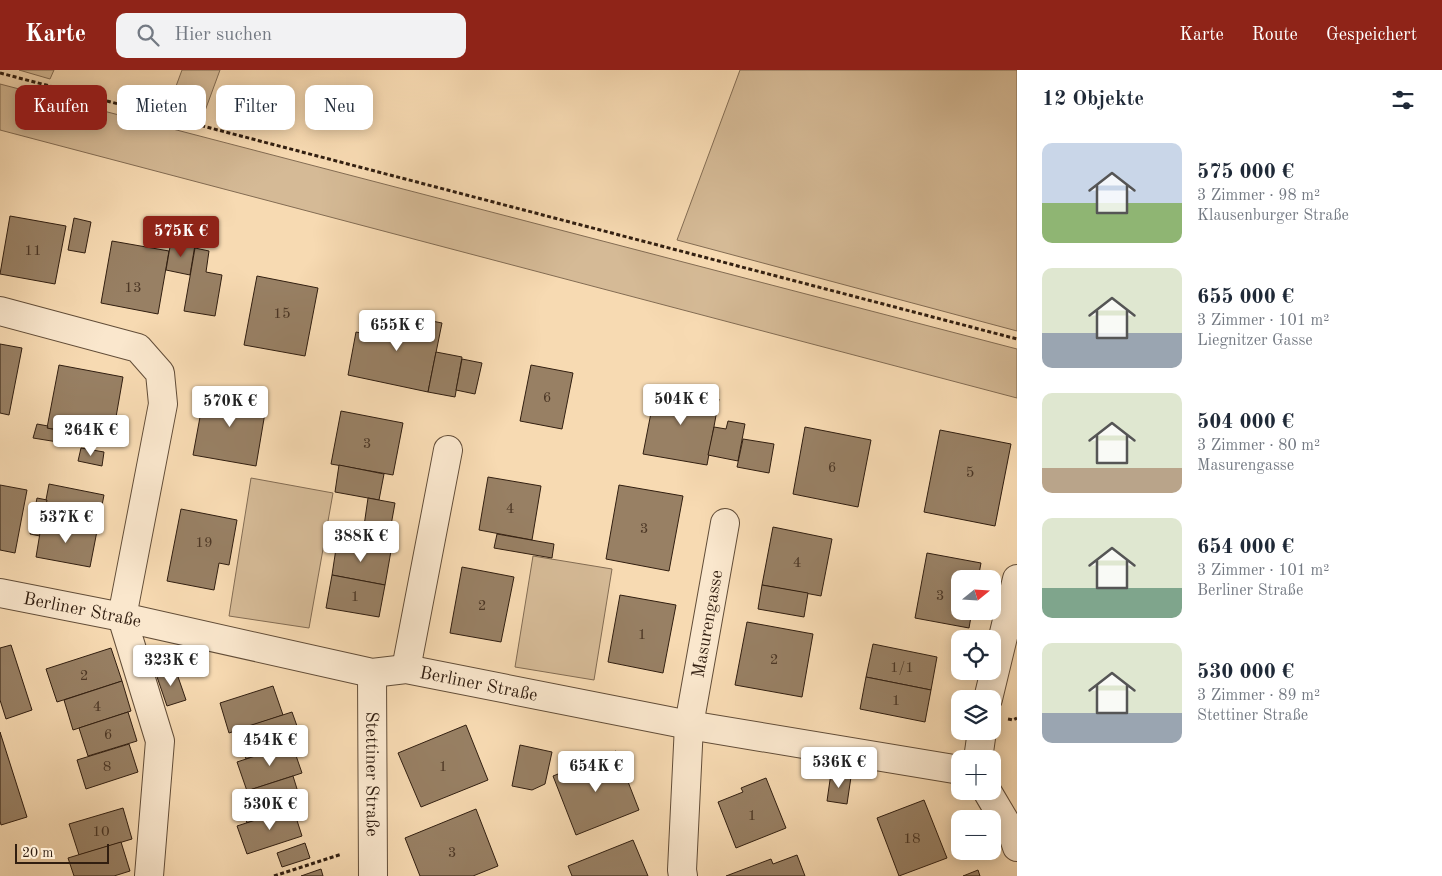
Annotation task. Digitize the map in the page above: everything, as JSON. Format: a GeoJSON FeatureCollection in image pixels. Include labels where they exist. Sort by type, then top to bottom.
{"type":"FeatureCollection","features":[{"type":"Feature","properties":{"kind":"street"},"geometry":{"type":"LineString","coordinates":[[0,311],[138,348],[160,373],[162,404],[122,617],[160,741],[149,876]]}},
{"type":"Feature","properties":{"kind":"street"},"geometry":{"type":"LineString","coordinates":[[406,669],[448,450]]}},
{"type":"Feature","properties":{"kind":"street","name":"Masurengasse"},"geometry":{"type":"LineString","coordinates":[[683,876],[689,725],[725,523]]}},
{"type":"Feature","properties":{"kind":"street"},"geometry":{"type":"LineString","coordinates":[[990,690],[1017,579]]}},
{"type":"Feature","properties":{"kind":"street","name":"Berliner Straße"},"geometry":{"type":"LineString","coordinates":[[0,593],[122,617],[372,673],[406,669],[689,725],[951,769]]}},
{"type":"Feature","properties":{"kind":"street","name":"Stettiner Straße"},"geometry":{"type":"LineString","coordinates":[[372,673],[373,876]]}},
{"type":"Feature","properties":{"kind":"street"},"geometry":{"type":"LineString","coordinates":[[992,800],[1017,847]]}},
{"type":"Feature","properties":{"kind":"path"},"geometry":{"type":"LineString","coordinates":[[0,74],[1017,339]]}},
{"type":"Feature","properties":{"kind":"path"},"geometry":{"type":"LineString","coordinates":[[274,876],[372,844]]}},
{"type":"Feature","properties":{"kind":"shaded area"},"geometry":{"type":"Polygon","coordinates":[[[19,70],[54,70],[50,79],[19,70]]]}},
{"type":"Feature","properties":{"kind":"shaded area"},"geometry":{"type":"Polygon","coordinates":[[[182,70],[220,70],[206,108],[206,85],[176,85],[182,70]]]}},
{"type":"Feature","properties":{"kind":"shaded area"},"geometry":{"type":"Polygon","coordinates":[[[740,70],[1017,70],[1017,331],[677,240],[740,70]]]}},
{"type":"Feature","properties":{"kind":"shaded area"},"geometry":{"type":"Polygon","coordinates":[[[0,84],[15,88],[15,130],[107,130],[107,112],[117,114],[117,130],[177,130],[1017,349],[1017,398],[0,130],[0,84]]]}},
{"type":"Feature","properties":{"kind":"shaded area"},"geometry":{"type":"Polygon","coordinates":[[[251,478],[333,493],[309,628],[229,616],[251,478]]]}},
{"type":"Feature","properties":{"kind":"shaded area"},"geometry":{"type":"Polygon","coordinates":[[[533,556],[612,569],[594,680],[515,667],[533,556]]]}},
{"type":"Feature","properties":{"kind":"building"},"geometry":{"type":"Polygon","coordinates":[[[10,216],[66,226],[55,284],[0,274],[10,216]]]}},
{"type":"Feature","properties":{"kind":"building"},"geometry":{"type":"Polygon","coordinates":[[[74,218],[91,222],[85,253],[68,250],[74,218]]]}},
{"type":"Feature","properties":{"kind":"building"},"geometry":{"type":"Polygon","coordinates":[[[112,241],[169,251],[158,314],[101,303],[112,241]]]}},
{"type":"Feature","properties":{"kind":"building"},"geometry":{"type":"Polygon","coordinates":[[[171,241],[195,245],[190,275],[166,270],[171,241]]]}},
{"type":"Feature","properties":{"kind":"building"},"geometry":{"type":"Polygon","coordinates":[[[195,248],[209,251],[206,272],[222,275],[215,316],[184,311],[195,248]]]}},
{"type":"Feature","properties":{"kind":"building"},"geometry":{"type":"Polygon","coordinates":[[[257,276],[318,288],[305,356],[244,345],[257,276]]]}},
{"type":"Feature","properties":{"kind":"building"},"geometry":{"type":"Polygon","coordinates":[[[381,311],[442,323],[428,392],[348,375],[356,332],[375,336],[381,311]]]}},
{"type":"Feature","properties":{"kind":"building"},"geometry":{"type":"Polygon","coordinates":[[[0,344],[22,348],[9,415],[0,413],[0,344]]]}},
{"type":"Feature","properties":{"kind":"building"},"geometry":{"type":"Polygon","coordinates":[[[436,352],[462,357],[455,397],[428,392],[436,352]]]}},
{"type":"Feature","properties":{"kind":"building"},"geometry":{"type":"Polygon","coordinates":[[[462,359],[482,363],[475,394],[456,390],[462,359]]]}},
{"type":"Feature","properties":{"kind":"building"},"geometry":{"type":"Polygon","coordinates":[[[59,365],[123,377],[112,440],[47,428],[59,365]]]}},
{"type":"Feature","properties":{"kind":"building"},"geometry":{"type":"Polygon","coordinates":[[[531,365],[573,373],[562,429],[520,421],[531,365]]]}},
{"type":"Feature","properties":{"kind":"building"},"geometry":{"type":"Polygon","coordinates":[[[656,387],[719,399],[707,465],[643,454],[656,387]]]}},
{"type":"Feature","properties":{"kind":"building"},"geometry":{"type":"Polygon","coordinates":[[[205,390],[267,401],[256,466],[193,455],[205,390]]]}},
{"type":"Feature","properties":{"kind":"building"},"geometry":{"type":"Polygon","coordinates":[[[341,411],[403,423],[393,475],[331,464],[341,411]]]}},
{"type":"Feature","properties":{"kind":"building"},"geometry":{"type":"Polygon","coordinates":[[[728,421],[745,424],[738,461],[708,455],[714,427],[726,429],[728,421]]]}},
{"type":"Feature","properties":{"kind":"building"},"geometry":{"type":"Polygon","coordinates":[[[37,424],[66,432],[64,443],[33,438],[37,424]]]}},
{"type":"Feature","properties":{"kind":"building"},"geometry":{"type":"Polygon","coordinates":[[[805,427],[871,440],[858,507],[793,494],[805,427]]]}},
{"type":"Feature","properties":{"kind":"building"},"geometry":{"type":"Polygon","coordinates":[[[940,430],[1011,444],[995,526],[924,512],[940,430]]]}},
{"type":"Feature","properties":{"kind":"building"},"geometry":{"type":"Polygon","coordinates":[[[743,439],[774,444],[769,473],[737,467],[743,439]]]}},
{"type":"Feature","properties":{"kind":"building"},"geometry":{"type":"Polygon","coordinates":[[[81,448],[104,452],[102,466],[78,461],[81,448]]]}},
{"type":"Feature","properties":{"kind":"building"},"geometry":{"type":"Polygon","coordinates":[[[339,465],[384,474],[379,500],[335,492],[339,465]]]}},
{"type":"Feature","properties":{"kind":"building"},"geometry":{"type":"Polygon","coordinates":[[[488,477],[541,486],[532,540],[479,530],[488,477]]]}},
{"type":"Feature","properties":{"kind":"building"},"geometry":{"type":"Polygon","coordinates":[[[49,484],[104,495],[97,531],[42,521],[49,484]]]}},
{"type":"Feature","properties":{"kind":"building"},"geometry":{"type":"Polygon","coordinates":[[[0,485],[27,490],[15,553],[0,550],[0,485]]]}},
{"type":"Feature","properties":{"kind":"building"},"geometry":{"type":"Polygon","coordinates":[[[619,485],[683,496],[669,571],[606,559],[619,485]]]}},
{"type":"Feature","properties":{"kind":"building"},"geometry":{"type":"Polygon","coordinates":[[[37,498],[47,500],[40,536],[30,534],[37,498]]]}},
{"type":"Feature","properties":{"kind":"building"},"geometry":{"type":"Polygon","coordinates":[[[368,498],[395,503],[390,531],[364,526],[368,498]]]}},
{"type":"Feature","properties":{"kind":"building"},"geometry":{"type":"Polygon","coordinates":[[[181,509],[237,520],[229,565],[219,563],[214,590],[167,581],[181,509]]]}},
{"type":"Feature","properties":{"kind":"building"},"geometry":{"type":"Polygon","coordinates":[[[42,521],[97,531],[90,567],[36,557],[42,521]]]}},
{"type":"Feature","properties":{"kind":"building"},"geometry":{"type":"Polygon","coordinates":[[[773,527],[832,539],[821,596],[762,585],[773,527]]]}},
{"type":"Feature","properties":{"kind":"building"},"geometry":{"type":"Polygon","coordinates":[[[497,534],[554,544],[552,558],[494,548],[497,534]]]}},
{"type":"Feature","properties":{"kind":"building"},"geometry":{"type":"Polygon","coordinates":[[[337,542],[391,551],[385,585],[332,575],[337,542]]]}},
{"type":"Feature","properties":{"kind":"building"},"geometry":{"type":"Polygon","coordinates":[[[927,553],[981,563],[980,570],[951,570],[951,620],[970,620],[969,628],[915,618],[927,553]]]}},
{"type":"Feature","properties":{"kind":"building"},"geometry":{"type":"Polygon","coordinates":[[[462,567],[514,577],[501,642],[450,633],[462,567]]]}},
{"type":"Feature","properties":{"kind":"building"},"geometry":{"type":"Polygon","coordinates":[[[332,575],[385,585],[379,617],[326,608],[332,575]]]}},
{"type":"Feature","properties":{"kind":"building"},"geometry":{"type":"Polygon","coordinates":[[[762,585],[808,593],[804,617],[758,609],[762,585]]]}},
{"type":"Feature","properties":{"kind":"building"},"geometry":{"type":"Polygon","coordinates":[[[620,595],[676,605],[663,673],[608,662],[620,595]]]}},
{"type":"Feature","properties":{"kind":"building"},"geometry":{"type":"Polygon","coordinates":[[[747,622],[813,634],[802,697],[735,685],[747,622]]]}},
{"type":"Feature","properties":{"kind":"building"},"geometry":{"type":"Polygon","coordinates":[[[873,644],[937,657],[931,690],[866,677],[873,644]]]}},
{"type":"Feature","properties":{"kind":"building"},"geometry":{"type":"Polygon","coordinates":[[[11,645],[32,710],[6,719],[0,700],[0,648],[11,645]]]}},
{"type":"Feature","properties":{"kind":"building"},"geometry":{"type":"Polygon","coordinates":[[[111,648],[122,681],[57,702],[46,669],[111,648]]]}},
{"type":"Feature","properties":{"kind":"building"},"geometry":{"type":"Polygon","coordinates":[[[175,668],[186,700],[167,706],[156,674],[175,668]]]}},
{"type":"Feature","properties":{"kind":"building"},"geometry":{"type":"Polygon","coordinates":[[[866,677],[931,690],[925,722],[860,709],[866,677]]]}},
{"type":"Feature","properties":{"kind":"building"},"geometry":{"type":"Polygon","coordinates":[[[122,681],[131,711],[73,730],[64,700],[122,681]]]}},
{"type":"Feature","properties":{"kind":"building"},"geometry":{"type":"Polygon","coordinates":[[[273,686],[283,715],[229,733],[220,703],[273,686]]]}},
{"type":"Feature","properties":{"kind":"building"},"geometry":{"type":"Polygon","coordinates":[[[128,712],[137,741],[88,756],[79,728],[128,712]]]}},
{"type":"Feature","properties":{"kind":"building"},"geometry":{"type":"Polygon","coordinates":[[[292,712],[302,740],[246,759],[236,730],[292,712]]]}},
{"type":"Feature","properties":{"kind":"building"},"geometry":{"type":"Polygon","coordinates":[[[466,725],[488,780],[421,807],[398,753],[466,725]]]}},
{"type":"Feature","properties":{"kind":"building"},"geometry":{"type":"Polygon","coordinates":[[[0,732],[27,817],[1,825],[0,821],[0,732]]]}},
{"type":"Feature","properties":{"kind":"building"},"geometry":{"type":"Polygon","coordinates":[[[129,744],[138,772],[86,789],[77,760],[129,744]]]}},
{"type":"Feature","properties":{"kind":"building"},"geometry":{"type":"Polygon","coordinates":[[[292,744],[302,773],[247,791],[237,762],[292,744]]]}},
{"type":"Feature","properties":{"kind":"building"},"geometry":{"type":"Polygon","coordinates":[[[520,745],[552,752],[545,784],[532,790],[512,786],[520,745]]]}},
{"type":"Feature","properties":{"kind":"building"},"geometry":{"type":"Polygon","coordinates":[[[616,751],[639,810],[576,835],[553,776],[616,751]]]}},
{"type":"Feature","properties":{"kind":"building"},"geometry":{"type":"Polygon","coordinates":[[[831,773],[851,777],[847,804],[827,801],[831,773]]]}},
{"type":"Feature","properties":{"kind":"building"},"geometry":{"type":"Polygon","coordinates":[[[293,776],[302,805],[247,823],[237,794],[293,776]]]}},
{"type":"Feature","properties":{"kind":"building"},"geometry":{"type":"Polygon","coordinates":[[[766,778],[786,828],[736,848],[718,802],[743,792],[741,788],[766,778]]]}},
{"type":"Feature","properties":{"kind":"building"},"geometry":{"type":"Polygon","coordinates":[[[924,800],[947,858],[899,876],[877,818],[924,800]]]}},
{"type":"Feature","properties":{"kind":"building"},"geometry":{"type":"Polygon","coordinates":[[[123,808],[132,839],[79,855],[69,824],[123,808]]]}},
{"type":"Feature","properties":{"kind":"building"},"geometry":{"type":"Polygon","coordinates":[[[293,808],[302,836],[247,854],[237,826],[293,808]]]}},
{"type":"Feature","properties":{"kind":"building"},"geometry":{"type":"Polygon","coordinates":[[[476,809],[498,866],[473,876],[420,876],[405,838],[476,809]]]}},
{"type":"Feature","properties":{"kind":"building"},"geometry":{"type":"Polygon","coordinates":[[[633,840],[648,876],[572,876],[568,866],[633,840]]]}},
{"type":"Feature","properties":{"kind":"building"},"geometry":{"type":"Polygon","coordinates":[[[121,842],[130,871],[114,876],[74,876],[68,858],[121,842]]]}},
{"type":"Feature","properties":{"kind":"building"},"geometry":{"type":"Polygon","coordinates":[[[305,843],[310,858],[282,867],[277,853],[305,843]]]}},
{"type":"Feature","properties":{"kind":"building"},"geometry":{"type":"Polygon","coordinates":[[[797,855],[805,876],[726,876],[771,859],[773,864],[797,855]]]}},
{"type":"Feature","properties":{"kind":"building"},"geometry":{"type":"Polygon","coordinates":[[[321,869],[323,876],[301,876],[321,869]]]}},
{"type":"Feature","properties":{"kind":"building"},"geometry":{"type":"Polygon","coordinates":[[[978,870],[980,876],[963,876],[978,870]]]}}]}
